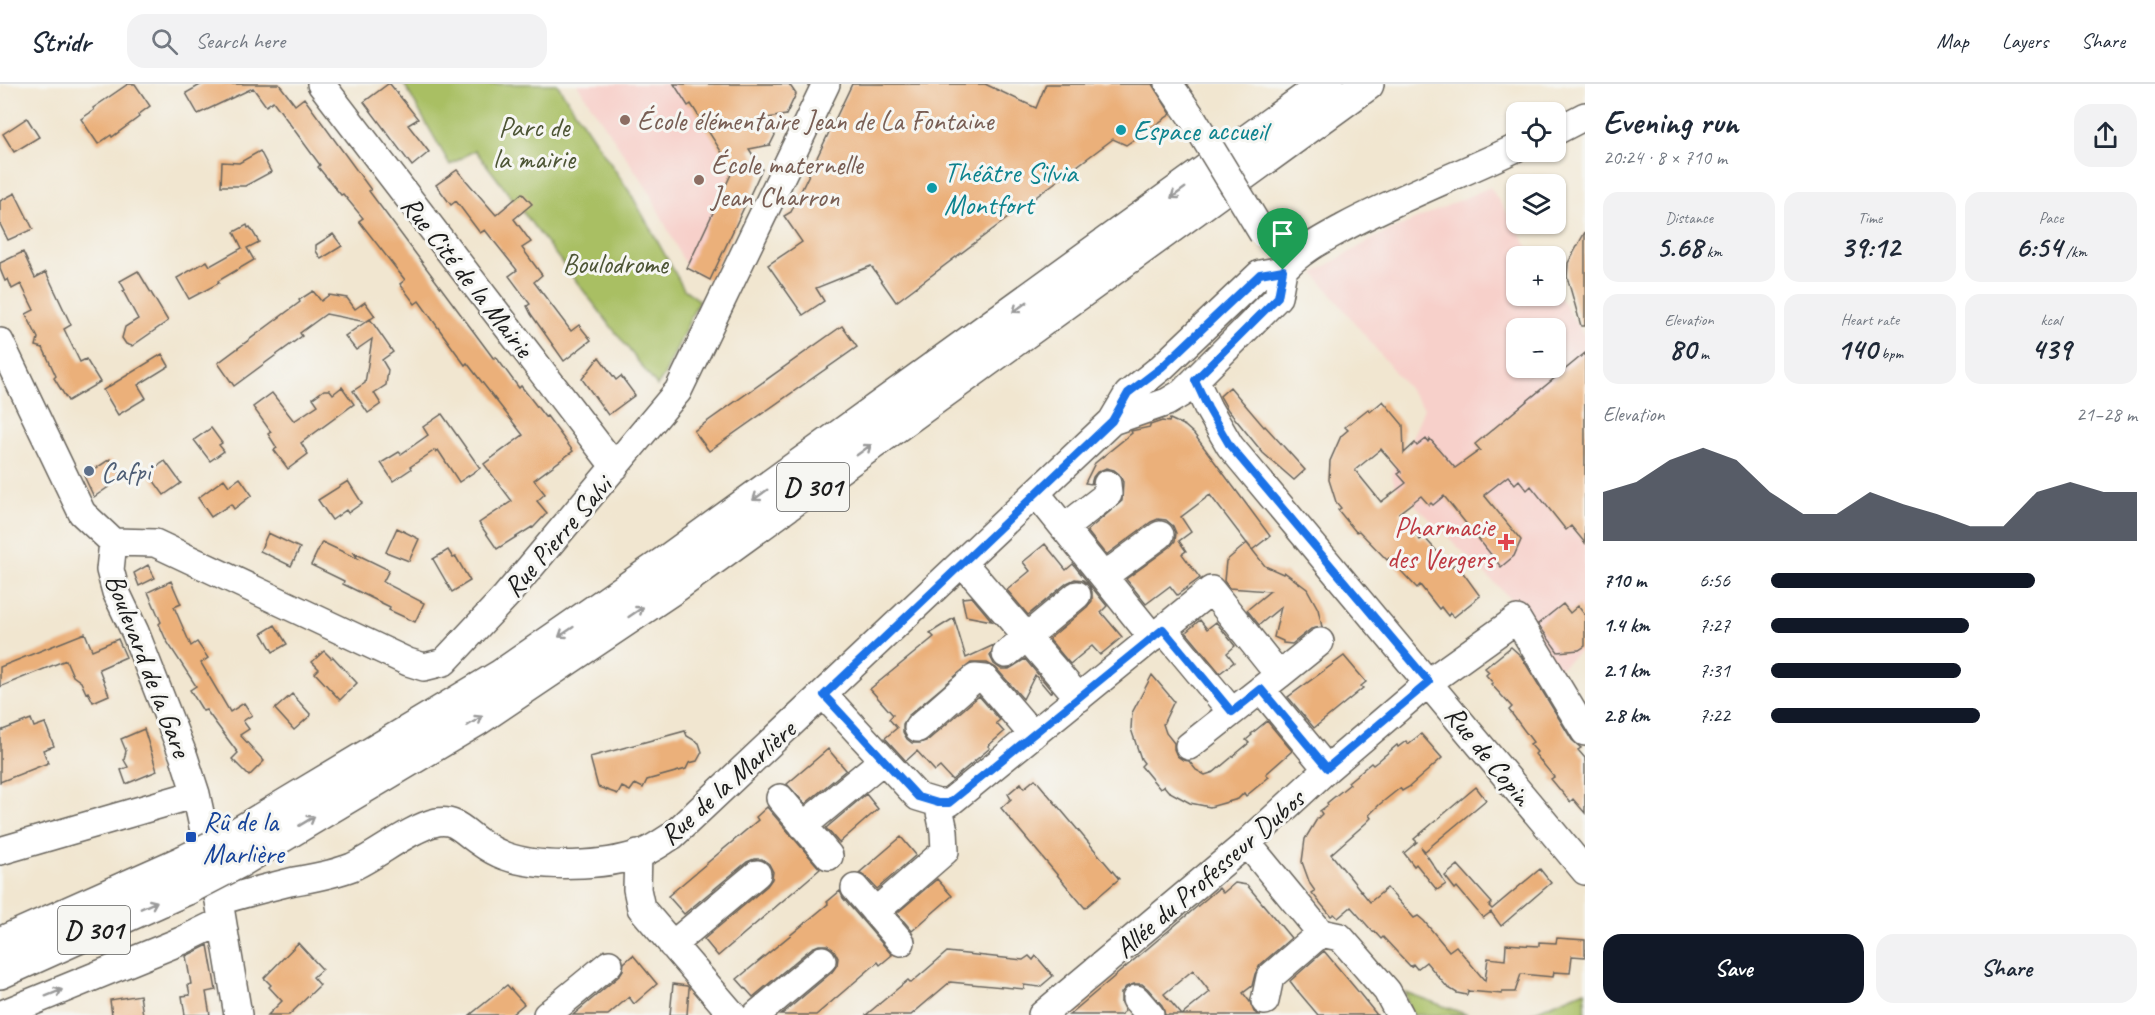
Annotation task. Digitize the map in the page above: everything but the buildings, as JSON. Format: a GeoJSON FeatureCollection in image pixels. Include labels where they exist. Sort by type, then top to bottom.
{"type":"FeatureCollection","features":[{"type":"Feature","properties":{"kind":"highway","name":"D 301"},"geometry":{"type":"LineString","coordinates":[[236,849],[500,677],[646,577],[1327,84]]}},
{"type":"Feature","properties":{"kind":"highway","name":"D 301"},"geometry":{"type":"LineString","coordinates":[[0,972],[236,849],[477,719],[672,588],[1367,84]]}},
{"type":"Feature","properties":{"kind":"highway","name":"D 301"},"geometry":{"type":"LineString","coordinates":[[0,944],[185,875]]}},
{"type":"Feature","properties":{"kind":"street","name":"Rue Cité de la Mairie"},"geometry":{"type":"LineString","coordinates":[[321,84],[615,468]]}},
{"type":"Feature","properties":{"kind":"street","name":"Rue Pierre Salvi"},"geometry":{"type":"LineString","coordinates":[[113,542],[155,543],[408,662],[424,667],[444,662],[506,596],[678,391],[826,84]]}},
{"type":"Feature","properties":{"kind":"street"},"geometry":{"type":"LineString","coordinates":[[1169,84],[1193,119],[1283,270],[1294,257],[1355,222],[1407,196],[1506,152]]}},
{"type":"Feature","properties":{"kind":"street"},"geometry":{"type":"LineString","coordinates":[[1566,126],[1585,116]]}},
{"type":"Feature","properties":{"kind":"street","name":"Rue de la Marlière"},"geometry":{"type":"LineString","coordinates":[[0,1015],[170,946],[220,911],[288,883],[328,875],[353,866],[410,834],[437,822],[450,822],[464,829],[480,843],[506,856],[574,865],[606,862],[638,855],[672,836],[1112,421],[1128,393],[1162,367],[1260,274],[1283,270],[1278,297],[1182,393],[1167,402],[1112,421]]}},
{"type":"Feature","properties":{"kind":"street","name":"Boulevard de la Gare"},"geometry":{"type":"LineString","coordinates":[[0,342],[82,513],[113,542],[110,570],[116,592],[135,632],[184,757],[196,794],[238,1015]]}},
{"type":"Feature","properties":{"kind":"street"},"geometry":{"type":"LineString","coordinates":[[1167,402],[1162,367],[1195,380]]}},
{"type":"Feature","properties":{"kind":"street","name":"Rue de Copin"},"geometry":{"type":"LineString","coordinates":[[1195,380],[1230,446],[1585,871]]}},
{"type":"Feature","properties":{"kind":"street","name":"Rue de Copin"},"geometry":{"type":"LineString","coordinates":[[1167,402],[1185,408],[1230,446]]}},
{"type":"Feature","properties":{"kind":"street"},"geometry":{"type":"LineString","coordinates":[[1064,528],[1108,494],[1107,484]]}},
{"type":"Feature","properties":{"kind":"street"},"geometry":{"type":"LineString","coordinates":[[1036,492],[1104,576],[1232,712]]}},
{"type":"Feature","properties":{"kind":"street"},"geometry":{"type":"LineString","coordinates":[[1104,576],[1160,535]]}},
{"type":"Feature","properties":{"kind":"street"},"geometry":{"type":"LineString","coordinates":[[963,563],[1016,646],[1079,698]]}},
{"type":"Feature","properties":{"kind":"street"},"geometry":{"type":"LineString","coordinates":[[943,803],[1033,735],[1211,591],[1327,768]]}},
{"type":"Feature","properties":{"kind":"street"},"geometry":{"type":"LineString","coordinates":[[1016,646],[1077,595]]}},
{"type":"Feature","properties":{"kind":"street","name":"Allée du Professeur Dubos"},"geometry":{"type":"LineString","coordinates":[[1042,1015],[1248,843],[1327,768],[1429,682],[1517,619],[1585,732]]}},
{"type":"Feature","properties":{"kind":"street"},"geometry":{"type":"LineString","coordinates":[[1189,746],[1320,642]]}},
{"type":"Feature","properties":{"kind":"street"},"geometry":{"type":"LineString","coordinates":[[918,728],[975,678],[985,679],[1033,735]]}},
{"type":"Feature","properties":{"kind":"street"},"geometry":{"type":"LineString","coordinates":[[824,695],[918,797],[943,803]]}},
{"type":"Feature","properties":{"kind":"street"},"geometry":{"type":"LineString","coordinates":[[803,826],[883,760]]}},
{"type":"Feature","properties":{"kind":"street"},"geometry":{"type":"LineString","coordinates":[[0,851],[196,794]]}},
{"type":"Feature","properties":{"kind":"street"},"geometry":{"type":"LineString","coordinates":[[780,798],[829,856]]}},
{"type":"Feature","properties":{"kind":"street"},"geometry":{"type":"LineString","coordinates":[[875,912],[945,851],[943,803]]}},
{"type":"Feature","properties":{"kind":"street"},"geometry":{"type":"LineString","coordinates":[[1248,843],[1321,933],[1340,937],[1387,991],[1400,1015]]}},
{"type":"Feature","properties":{"kind":"street"},"geometry":{"type":"LineString","coordinates":[[638,855],[637,889],[641,908],[733,1015]]}},
{"type":"Feature","properties":{"kind":"street"},"geometry":{"type":"LineString","coordinates":[[672,945],[757,874]]}},
{"type":"Feature","properties":{"kind":"street"},"geometry":{"type":"LineString","coordinates":[[855,888],[901,942]]}},
{"type":"Feature","properties":{"kind":"street"},"geometry":{"type":"LineString","coordinates":[[1265,1001],[1270,977],[1321,933]]}},
{"type":"Feature","properties":{"kind":"street"},"geometry":{"type":"LineString","coordinates":[[756,1015],[822,960]]}},
{"type":"Feature","properties":{"kind":"street"},"geometry":{"type":"LineString","coordinates":[[547,1015],[609,964]]}},
{"type":"Feature","properties":{"kind":"shaded area","name":"École maternelle Jean Charron"},"geometry":{"type":"Polygon","coordinates":[[[577,84],[707,84],[762,169],[710,280],[687,268],[648,190],[577,84]]]}},
{"type":"Feature","properties":{"kind":"shaded area"},"geometry":{"type":"Polygon","coordinates":[[[1490,187],[1506,212],[1506,234],[1520,234],[1528,246],[1506,246],[1506,306],[1565,306],[1585,337],[1585,647],[1556,671],[1527,615],[1395,485],[1392,475],[1394,465],[1409,447],[1424,408],[1314,273],[1378,236],[1490,187]]]}},
{"type":"Feature","properties":{"kind":"green space","name":"Parc de la mairie"},"geometry":{"type":"Polygon","coordinates":[[[404,84],[557,84],[631,194],[684,289],[699,300],[664,376],[657,386],[475,150],[450,165],[404,84]]]}},
{"type":"Feature","properties":{"kind":"green space"},"geometry":{"type":"Polygon","coordinates":[[[1585,990],[1585,1015],[1526,1015],[1585,990]]]}},
{"type":"Feature","properties":{"kind":"green space"},"geometry":{"type":"Polygon","coordinates":[[[1405,992],[1468,1015],[1410,1015],[1405,992]]]}},
{"type":"Feature","properties":{"kind":"place","name":"École élémentaire Jean de La Fontaine"},"geometry":{"type":"Point","coordinates":[625,120]}},
{"type":"Feature","properties":{"kind":"place","name":"Espace accueil"},"geometry":{"type":"Point","coordinates":[1121,130]}},
{"type":"Feature","properties":{"kind":"place","name":"École maternelle Jean Charron"},"geometry":{"type":"Point","coordinates":[699,180]}},
{"type":"Feature","properties":{"kind":"place","name":"Théâtre Silvia Montfort"},"geometry":{"type":"Point","coordinates":[932,188]}},
{"type":"Feature","properties":{"kind":"place","name":"Cafpi"},"geometry":{"type":"Point","coordinates":[89,471]}},
{"type":"Feature","properties":{"kind":"place","name":"Pharmacie des Vergers"},"geometry":{"type":"Point","coordinates":[1506,542]}},
{"type":"Feature","properties":{"kind":"place","name":"Rû de la Marlière"},"geometry":{"type":"Point","coordinates":[191,837]}},
{"type":"Feature","properties":{"kind":"route"},"geometry":{"type":"LineString","coordinates":[[1283,270],[1278,297],[1195,380],[1230,446],[1429,682],[1327,768],[1261,689],[1232,712],[1163,629],[949,803],[938,803],[918,797],[824,695],[1112,421],[1128,393],[1162,367],[1260,274],[1283,270]]}},
{"type":"Feature","properties":{"kind":"park label","name":"Boulodrome"},"geometry":{"type":"Point","coordinates":[615,263]}}]}
